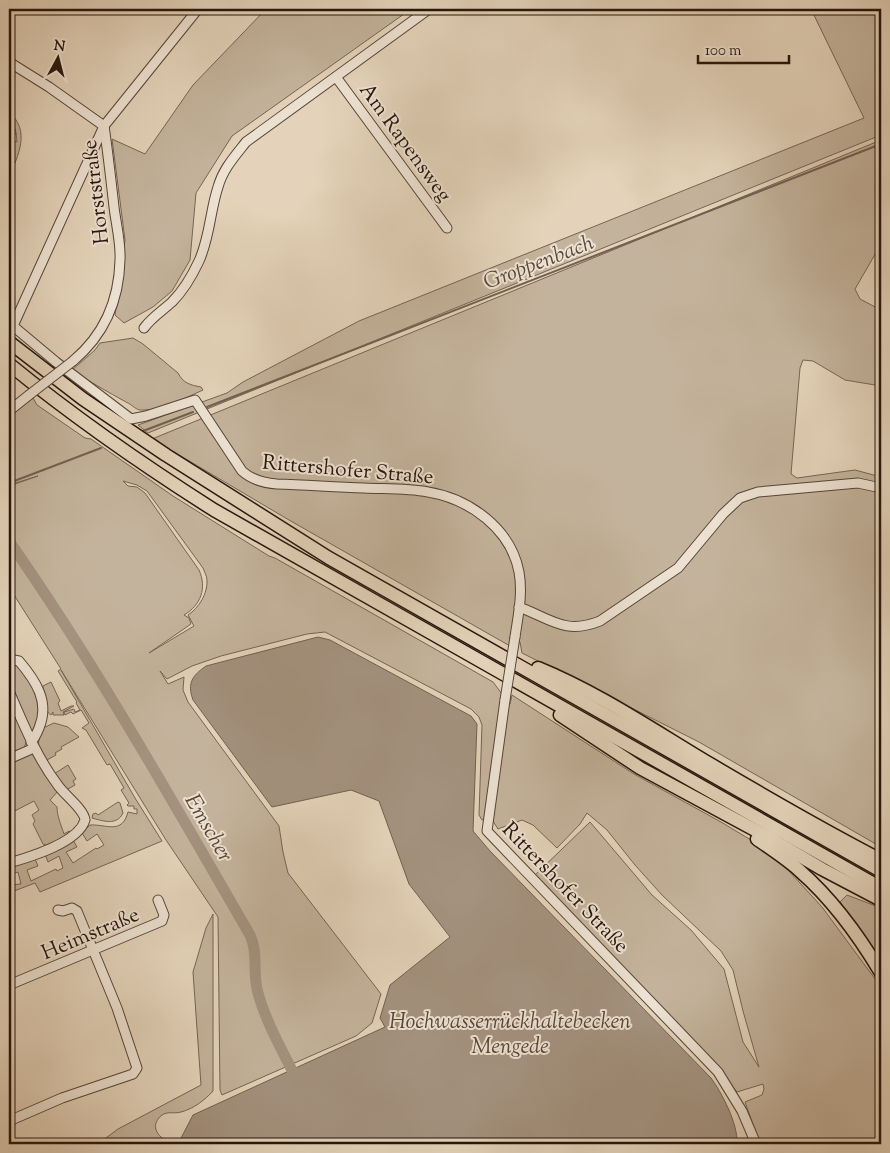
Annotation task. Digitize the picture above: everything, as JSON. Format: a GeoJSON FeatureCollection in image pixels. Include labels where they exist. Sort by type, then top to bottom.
{"type":"FeatureCollection","features":[{"type":"Feature","properties":{"kind":"highway"},"geometry":{"type":"LineString","coordinates":[[9,342],[83,399],[240,503],[329,558],[881,871]]}},
{"type":"Feature","properties":{"kind":"highway"},"geometry":{"type":"LineString","coordinates":[[9,364],[72,413],[171,483],[200,501],[881,888]]}},
{"type":"Feature","properties":{"kind":"highway"},"geometry":{"type":"LineString","coordinates":[[489,648],[574,684],[636,718],[710,764],[881,860]]}},
{"type":"Feature","properties":{"kind":"highway"},"geometry":{"type":"LineString","coordinates":[[534,692],[566,719],[640,768],[881,900]]}},
{"type":"Feature","properties":{"kind":"highway"},"geometry":{"type":"LineString","coordinates":[[731,819],[800,870],[823,893],[843,915],[881,973]]}},
{"type":"Feature","properties":{"kind":"street"},"geometry":{"type":"LineString","coordinates":[[184,9],[190,17]]}},
{"type":"Feature","properties":{"kind":"street"},"geometry":{"type":"LineString","coordinates":[[9,62],[49,87],[104,126],[198,9]]}},
{"type":"Feature","properties":{"kind":"street","name":"Am Rapensweg"},"geometry":{"type":"LineString","coordinates":[[144,328],[148,322],[173,300],[190,278],[200,259],[208,233],[217,187],[225,169],[246,142],[429,9]]}},
{"type":"Feature","properties":{"kind":"street","name":"Am Rapensweg"},"geometry":{"type":"LineString","coordinates":[[336,77],[447,228]]}},
{"type":"Feature","properties":{"kind":"street","name":"Horststraße"},"geometry":{"type":"LineString","coordinates":[[20,311],[104,126]]}},
{"type":"Feature","properties":{"kind":"street","name":"Horststraße"},"geometry":{"type":"LineString","coordinates":[[9,411],[73,361],[92,343],[106,321],[116,288],[120,259],[104,126]]}},
{"type":"Feature","properties":{"kind":"street","name":"Rittershofer Straße"},"geometry":{"type":"LineString","coordinates":[[20,311],[13,326],[56,362],[132,419],[195,400],[238,466],[247,476],[253,479],[277,484],[430,492],[459,501],[487,519],[506,539],[515,556],[521,587],[487,831],[718,1072],[742,1110],[756,1144]]}},
{"type":"Feature","properties":{"kind":"street"},"geometry":{"type":"LineString","coordinates":[[519,608],[557,624],[586,627],[600,622],[678,568],[723,514],[740,498],[758,492],[858,483],[881,488]]}},
{"type":"Feature","properties":{"kind":"street"},"geometry":{"type":"LineString","coordinates":[[9,659],[20,661],[43,698],[42,721],[33,745],[9,759]]}},
{"type":"Feature","properties":{"kind":"street"},"geometry":{"type":"LineString","coordinates":[[9,692],[33,745],[56,782],[83,813],[85,820],[80,830],[66,840],[39,853],[9,863]]}},
{"type":"Feature","properties":{"kind":"street","name":"Heimstraße"},"geometry":{"type":"LineString","coordinates":[[9,985],[162,921],[164,916],[158,900]]}},
{"type":"Feature","properties":{"kind":"street"},"geometry":{"type":"LineString","coordinates":[[9,1120],[62,1098],[133,1074],[136,1070],[136,1060],[117,1008],[77,911],[72,908],[62,911],[58,910]]}},
{"type":"Feature","properties":{"kind":"shaded area"},"geometry":{"type":"Polygon","coordinates":[[[266,9],[411,9],[232,136],[196,193],[190,260],[172,291],[153,307],[124,323],[115,315],[125,240],[112,139],[145,154],[193,85],[266,9]]]}},
{"type":"Feature","properties":{"kind":"shaded area"},"geometry":{"type":"Polygon","coordinates":[[[811,9],[874,9],[881,21],[881,135],[148,433],[138,425],[227,393],[243,382],[359,321],[864,118],[811,9]]]}},
{"type":"Feature","properties":{"kind":"shaded area"},"geometry":{"type":"Polygon","coordinates":[[[9,112],[16,119],[20,127],[21,144],[9,177],[9,139],[17,142],[16,132],[13,138],[9,137],[9,128],[16,131],[9,118],[9,112]]]}},
{"type":"Feature","properties":{"kind":"shaded area"},"geometry":{"type":"Polygon","coordinates":[[[881,140],[881,244],[855,289],[860,299],[881,310],[881,386],[845,380],[813,361],[803,360],[800,368],[791,474],[797,478],[855,470],[881,477],[881,847],[699,742],[522,653],[520,642],[512,641],[510,646],[289,520],[152,439],[881,140]]]}},
{"type":"Feature","properties":{"kind":"shaded area"},"geometry":{"type":"Polygon","coordinates":[[[133,338],[143,344],[185,381],[201,387],[203,390],[166,406],[141,410],[136,409],[72,370],[95,350],[100,343],[133,338]]]}},
{"type":"Feature","properties":{"kind":"shaded area"},"geometry":{"type":"Polygon","coordinates":[[[33,398],[37,405],[85,438],[91,439],[173,496],[269,556],[493,682],[502,694],[501,702],[510,704],[512,695],[634,774],[756,843],[789,871],[822,907],[881,987],[881,1144],[760,1144],[745,1102],[762,1095],[763,1084],[737,1092],[711,1059],[534,876],[590,822],[652,895],[691,930],[724,969],[743,1042],[759,1067],[733,970],[721,951],[662,895],[607,830],[587,813],[580,824],[557,848],[533,825],[522,820],[498,829],[491,818],[482,820],[479,815],[482,725],[479,717],[471,709],[325,632],[307,634],[221,656],[192,666],[167,679],[160,671],[168,684],[184,677],[183,690],[188,702],[279,826],[288,873],[381,994],[372,1023],[356,1036],[222,1095],[220,1090],[218,917],[166,840],[61,670],[162,841],[40,892],[35,883],[9,893],[9,885],[21,884],[18,872],[9,875],[9,867],[35,859],[38,866],[27,870],[31,881],[56,869],[57,871],[63,868],[59,856],[48,862],[45,854],[73,840],[77,847],[66,852],[73,863],[104,845],[97,834],[87,841],[82,833],[90,825],[118,826],[122,824],[128,812],[137,814],[137,809],[134,809],[134,806],[127,805],[129,803],[121,790],[124,788],[110,764],[107,765],[86,730],[82,728],[89,723],[81,710],[73,714],[71,712],[65,715],[64,712],[74,709],[75,712],[80,710],[77,702],[58,671],[61,669],[9,587],[9,486],[38,476],[9,485],[9,417],[33,398]],[[123,481],[128,486],[137,487],[145,493],[199,570],[202,583],[201,596],[195,606],[184,615],[189,618],[191,624],[149,653],[194,626],[188,615],[202,600],[207,580],[203,568],[147,491],[137,485],[123,481]]]}},
{"type":"Feature","properties":{"kind":"shaded area"},"geometry":{"type":"Polygon","coordinates":[[[9,662],[18,664],[37,693],[40,711],[35,732],[32,733],[9,685],[9,662]]]}},
{"type":"Feature","properties":{"kind":"shaded area"},"geometry":{"type":"Polygon","coordinates":[[[51,682],[60,701],[58,703],[61,711],[74,706],[63,712],[64,715],[53,715],[53,712],[51,715],[46,710],[43,686],[51,682]]]}},
{"type":"Feature","properties":{"kind":"shaded area"},"geometry":{"type":"Polygon","coordinates":[[[9,699],[27,740],[24,748],[14,752],[9,746],[9,699]]]}},
{"type":"Feature","properties":{"kind":"shaded area"},"geometry":{"type":"Polygon","coordinates":[[[54,723],[68,727],[79,737],[61,747],[62,749],[55,753],[56,755],[47,760],[39,749],[39,740],[43,728],[54,723]]]}},
{"type":"Feature","properties":{"kind":"shaded area"},"geometry":{"type":"Polygon","coordinates":[[[29,754],[34,755],[59,790],[50,800],[57,807],[58,817],[64,834],[69,831],[70,834],[48,846],[43,844],[33,824],[35,821],[32,815],[39,810],[34,801],[9,814],[9,764],[29,754]]]}},
{"type":"Feature","properties":{"kind":"shaded area"},"geometry":{"type":"Polygon","coordinates":[[[68,765],[76,779],[73,781],[75,785],[66,790],[54,774],[68,765]]]}},
{"type":"Feature","properties":{"kind":"shaded area"},"geometry":{"type":"Polygon","coordinates":[[[118,802],[123,813],[117,820],[109,821],[92,818],[93,814],[96,813],[98,815],[118,802]]]}},
{"type":"Feature","properties":{"kind":"shaded area"},"geometry":{"type":"Polygon","coordinates":[[[847,895],[881,908],[881,959],[840,902],[847,895]]]}},
{"type":"Feature","properties":{"kind":"shaded area"},"geometry":{"type":"Polygon","coordinates":[[[213,914],[213,1091],[203,1101],[190,1109],[178,1113],[164,1114],[158,1119],[156,1124],[157,1132],[167,1141],[172,1142],[171,1144],[98,1144],[118,1129],[201,1085],[193,972],[206,928],[213,914]]]}},
{"type":"Feature","properties":{"kind":"water","name":"Hochwasserrückhaltebecken Mengede"},"geometry":{"type":"Polygon","coordinates":[[[318,637],[330,640],[471,716],[477,724],[473,831],[490,851],[711,1078],[732,1118],[737,1135],[736,1144],[178,1144],[193,1115],[385,1027],[380,1018],[390,985],[450,937],[409,884],[379,801],[351,790],[272,807],[193,700],[191,694],[192,680],[206,666],[318,637]]]}},
{"type":"Feature","properties":{"kind":"waterway","name":"Groppenbach"},"geometry":{"type":"LineString","coordinates":[[207,407],[881,144]]}},
{"type":"Feature","properties":{"kind":"waterway","name":"Groppenbach"},"geometry":{"type":"LineString","coordinates":[[143,431],[193,412]]}},
{"type":"Feature","properties":{"kind":"waterway","name":"Groppenbach"},"geometry":{"type":"LineString","coordinates":[[9,483],[101,448]]}},
{"type":"Feature","properties":{"kind":"waterway","name":"Emscher"},"geometry":{"type":"LineString","coordinates":[[9,541],[104,686],[250,935],[254,948],[256,982],[260,1000],[275,1036],[298,1082]]}}]}
